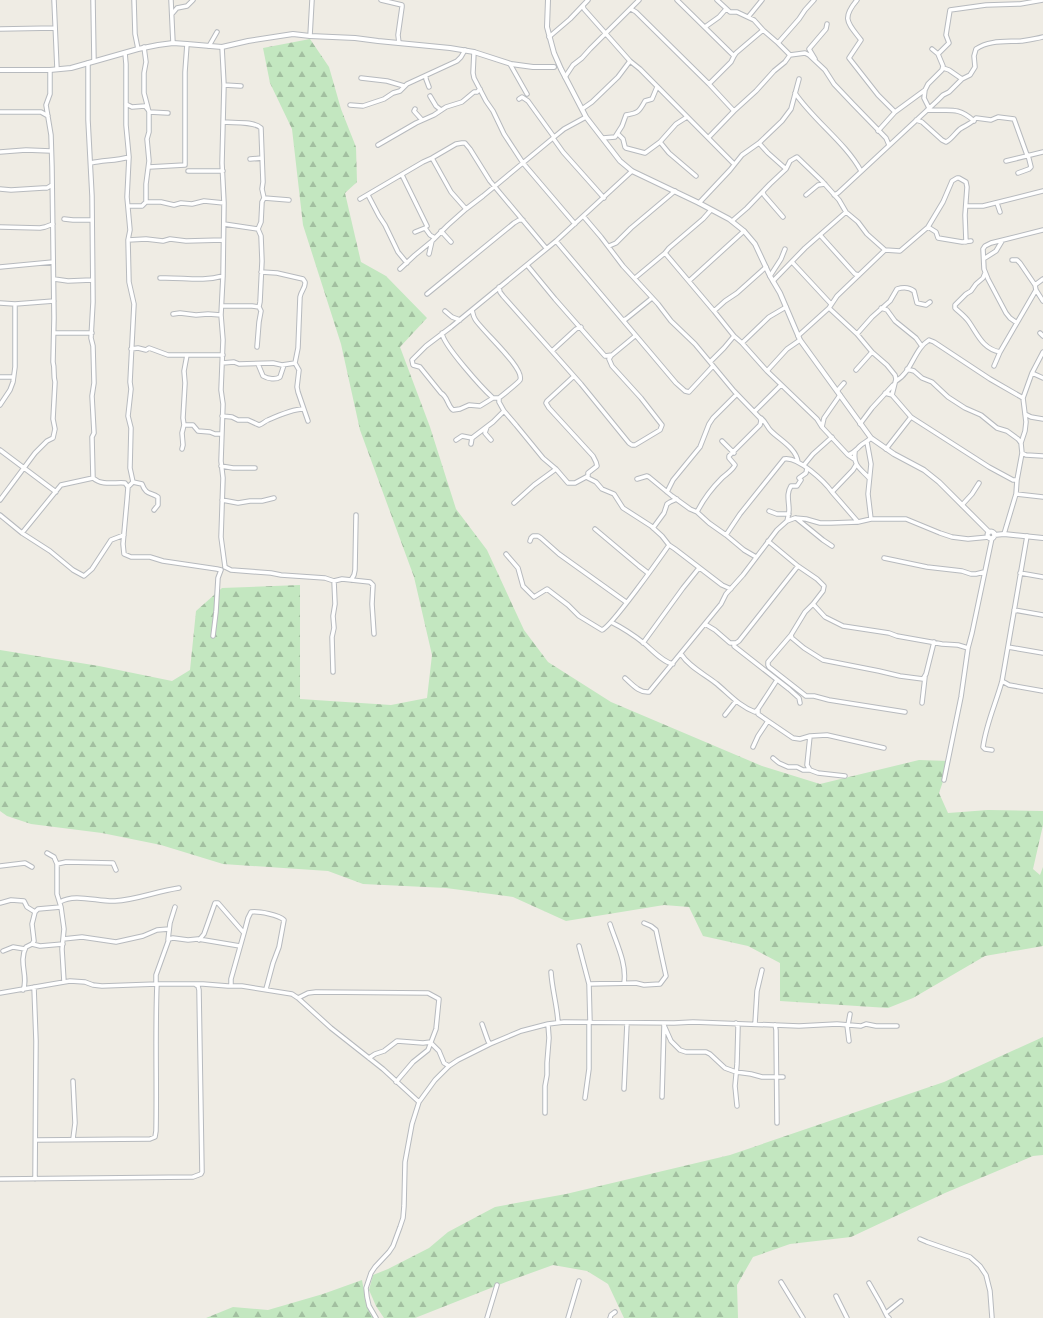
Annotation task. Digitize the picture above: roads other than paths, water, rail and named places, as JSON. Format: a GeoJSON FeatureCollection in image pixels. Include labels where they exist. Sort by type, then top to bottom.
{"type":"FeatureCollection","features":[{"type":"Feature","properties":{"kind":"street"},"geometry":{"type":"LineString","coordinates":[[54,0],[57,69]]}},
{"type":"Feature","properties":{"kind":"street"},"geometry":{"type":"LineString","coordinates":[[93,0],[94,61]]}},
{"type":"Feature","properties":{"kind":"street"},"geometry":{"type":"LineString","coordinates":[[134,0],[135,34],[138,48]]}},
{"type":"Feature","properties":{"kind":"street"},"geometry":{"type":"LineString","coordinates":[[171,0],[173,43]]}},
{"type":"Feature","properties":{"kind":"street"},"geometry":{"type":"LineString","coordinates":[[172,14],[178,8],[187,6],[194,0]]}},
{"type":"Feature","properties":{"kind":"street"},"geometry":{"type":"LineString","coordinates":[[310,36],[312,0]]}},
{"type":"Feature","properties":{"kind":"street"},"geometry":{"type":"LineString","coordinates":[[381,0],[402,5]]}},
{"type":"Feature","properties":{"kind":"street"},"geometry":{"type":"LineString","coordinates":[[399,43],[398,36],[403,0]]}},
{"type":"Feature","properties":{"kind":"street"},"geometry":{"type":"LineString","coordinates":[[548,0],[547,18],[549,37],[561,70],[586,117],[620,161],[632,171],[699,203],[732,221],[744,231],[755,244],[786,307],[799,338],[871,438],[886,449],[924,470],[939,482],[989,532],[992,531],[974,626],[968,648],[962,697],[944,780]]}},
{"type":"Feature","properties":{"kind":"street"},"geometry":{"type":"LineString","coordinates":[[549,37],[582,8],[588,0]]}},
{"type":"Feature","properties":{"kind":"street"},"geometry":{"type":"LineString","coordinates":[[565,77],[573,65],[582,58],[639,0]]}},
{"type":"Feature","properties":{"kind":"street"},"geometry":{"type":"LineString","coordinates":[[677,0],[734,56]]}},
{"type":"Feature","properties":{"kind":"street"},"geometry":{"type":"LineString","coordinates":[[717,0],[730,12],[737,12],[749,16],[790,55]]}},
{"type":"Feature","properties":{"kind":"street"},"geometry":{"type":"LineString","coordinates":[[749,16],[762,0]]}},
{"type":"Feature","properties":{"kind":"street"},"geometry":{"type":"LineString","coordinates":[[778,43],[800,19],[805,10],[814,0]]}},
{"type":"Feature","properties":{"kind":"street"},"geometry":{"type":"LineString","coordinates":[[857,0],[848,13],[848,19],[850,26],[861,40],[850,54],[849,58],[874,91],[895,112]]}},
{"type":"Feature","properties":{"kind":"street"},"geometry":{"type":"LineString","coordinates":[[938,54],[950,43],[946,35],[950,10],[1007,2],[1020,4],[1043,0]]}},
{"type":"Feature","properties":{"kind":"street"},"geometry":{"type":"LineString","coordinates":[[582,8],[609,39],[620,48],[630,63],[640,69],[709,137],[734,164]]}},
{"type":"Feature","properties":{"kind":"street"},"geometry":{"type":"LineString","coordinates":[[631,9],[636,12],[709,84],[734,111]]}},
{"type":"Feature","properties":{"kind":"street"},"geometry":{"type":"LineString","coordinates":[[705,27],[719,17],[726,9]]}},
{"type":"Feature","properties":{"kind":"street"},"geometry":{"type":"LineString","coordinates":[[827,24],[826,29],[809,49],[834,84],[886,138],[889,145]]}},
{"type":"Feature","properties":{"kind":"street"},"geometry":{"type":"LineString","coordinates":[[0,29],[55,28]]}},
{"type":"Feature","properties":{"kind":"street"},"geometry":{"type":"LineString","coordinates":[[709,84],[731,62],[734,56],[763,30]]}},
{"type":"Feature","properties":{"kind":"street"},"geometry":{"type":"LineString","coordinates":[[209,46],[217,32]]}},
{"type":"Feature","properties":{"kind":"street"},"geometry":{"type":"LineString","coordinates":[[0,70],[50,70],[70,68],[144,47],[173,43],[222,47],[248,41],[293,34],[355,38],[465,50],[510,64],[533,67],[554,67],[561,70]]}},
{"type":"Feature","properties":{"kind":"street"},"geometry":{"type":"LineString","coordinates":[[834,195],[937,102],[943,94],[949,92],[962,79],[970,75],[976,64],[974,53],[976,49],[996,42],[1023,41],[1043,37]]}},
{"type":"Feature","properties":{"kind":"street"},"geometry":{"type":"LineString","coordinates":[[149,167],[185,165],[185,72],[187,44]]}},
{"type":"Feature","properties":{"kind":"street"},"geometry":{"type":"LineString","coordinates":[[144,47],[146,62],[144,73],[144,93],[149,112],[149,132],[147,139],[149,167],[146,184],[146,202]]}},
{"type":"Feature","properties":{"kind":"street"},"geometry":{"type":"LineString","coordinates":[[222,47],[224,85],[224,224],[221,315],[223,355],[221,434],[221,466],[223,478],[221,537],[225,567]]}},
{"type":"Feature","properties":{"kind":"street"},"geometry":{"type":"LineString","coordinates":[[932,49],[938,54],[943,68]]}},
{"type":"Feature","properties":{"kind":"street"},"geometry":{"type":"LineString","coordinates":[[350,105],[363,106],[384,99],[393,93],[400,91],[404,86],[457,61],[465,50]]}},
{"type":"Feature","properties":{"kind":"street"},"geometry":{"type":"LineString","coordinates":[[474,52],[473,73],[479,91],[493,111],[504,134],[523,163],[575,224]]}},
{"type":"Feature","properties":{"kind":"street"},"geometry":{"type":"LineString","coordinates":[[125,53],[126,125],[129,157],[127,197],[130,230],[128,240],[129,282],[134,304],[131,349],[131,389],[128,416],[131,428],[130,468],[133,482]]}},
{"type":"Feature","properties":{"kind":"street"},"geometry":{"type":"LineString","coordinates":[[709,137],[734,111],[756,92],[790,55],[805,53],[818,63]]}},
{"type":"Feature","properties":{"kind":"street"},"geometry":{"type":"LineString","coordinates":[[88,63],[94,383],[92,396],[94,432],[92,437],[93,478]]}},
{"type":"Feature","properties":{"kind":"street"},"geometry":{"type":"LineString","coordinates":[[554,67],[559,63]]}},
{"type":"Feature","properties":{"kind":"street"},"geometry":{"type":"LineString","coordinates":[[582,109],[592,102],[630,63]]}},
{"type":"Feature","properties":{"kind":"street"},"geometry":{"type":"LineString","coordinates":[[510,64],[527,94]]}},
{"type":"Feature","properties":{"kind":"street"},"geometry":{"type":"LineString","coordinates":[[943,68],[949,70],[962,79]]}},
{"type":"Feature","properties":{"kind":"street"},"geometry":{"type":"LineString","coordinates":[[928,109],[924,98],[925,90],[928,84],[943,68]]}},
{"type":"Feature","properties":{"kind":"street"},"geometry":{"type":"LineString","coordinates":[[41,112],[46,106],[50,94],[50,70]]}},
{"type":"Feature","properties":{"kind":"street"},"geometry":{"type":"LineString","coordinates":[[426,76],[429,87]]}},
{"type":"Feature","properties":{"kind":"street"},"geometry":{"type":"LineString","coordinates":[[361,78],[387,81],[404,86]]}},
{"type":"Feature","properties":{"kind":"street"},"geometry":{"type":"LineString","coordinates":[[699,203],[742,155],[759,143],[782,121],[791,109],[799,80]]}},
{"type":"Feature","properties":{"kind":"street"},"geometry":{"type":"LineString","coordinates":[[224,85],[241,86]]}},
{"type":"Feature","properties":{"kind":"street"},"geometry":{"type":"LineString","coordinates":[[603,138],[614,138],[618,134],[626,115],[639,112],[646,101],[652,99],[657,87]]}},
{"type":"Feature","properties":{"kind":"street"},"geometry":{"type":"LineString","coordinates":[[878,131],[895,112],[925,90]]}},
{"type":"Feature","properties":{"kind":"street"},"geometry":{"type":"LineString","coordinates":[[378,145],[452,104],[462,102],[474,92],[479,91]]}},
{"type":"Feature","properties":{"kind":"street"},"geometry":{"type":"LineString","coordinates":[[795,93],[802,103],[845,149],[861,172]]}},
{"type":"Feature","properties":{"kind":"street"},"geometry":{"type":"LineString","coordinates":[[430,96],[436,106],[441,110]]}},
{"type":"Feature","properties":{"kind":"street"},"geometry":{"type":"LineString","coordinates":[[519,99],[522,97],[528,101],[563,152],[604,198]]}},
{"type":"Feature","properties":{"kind":"street"},"geometry":{"type":"LineString","coordinates":[[126,104],[132,107],[145,106],[149,112]]}},
{"type":"Feature","properties":{"kind":"street"},"geometry":{"type":"LineString","coordinates":[[0,500],[47,441],[53,438],[55,429],[53,419],[55,382],[52,185],[51,151],[46,106]]}},
{"type":"Feature","properties":{"kind":"street"},"geometry":{"type":"LineString","coordinates":[[415,109],[414,111],[422,120]]}},
{"type":"Feature","properties":{"kind":"street"},"geometry":{"type":"LineString","coordinates":[[928,109],[959,111],[974,121]]}},
{"type":"Feature","properties":{"kind":"street"},"geometry":{"type":"LineString","coordinates":[[0,112],[41,112],[48,116]]}},
{"type":"Feature","properties":{"kind":"street"},"geometry":{"type":"LineString","coordinates":[[149,112],[168,113]]}},
{"type":"Feature","properties":{"kind":"street"},"geometry":{"type":"LineString","coordinates":[[400,269],[466,209],[554,137],[564,129],[586,117]]}},
{"type":"Feature","properties":{"kind":"street"},"geometry":{"type":"LineString","coordinates":[[618,134],[623,139],[626,148],[647,152],[660,142],[671,128],[680,120],[687,117]]}},
{"type":"Feature","properties":{"kind":"street"},"geometry":{"type":"LineString","coordinates":[[916,120],[922,122],[946,142],[978,117],[991,120],[998,117],[1014,119],[1031,167],[1018,173]]}},
{"type":"Feature","properties":{"kind":"street"},"geometry":{"type":"LineString","coordinates":[[224,122],[260,126],[262,132],[262,190],[264,198],[262,202],[258,229],[261,236],[259,307],[261,310],[258,322],[257,347]]}},
{"type":"Feature","properties":{"kind":"street"},"geometry":{"type":"LineString","coordinates":[[660,142],[696,176]]}},
{"type":"Feature","properties":{"kind":"street"},"geometry":{"type":"LineString","coordinates":[[360,199],[456,144],[465,143],[470,148],[494,187],[546,248]]}},
{"type":"Feature","properties":{"kind":"street"},"geometry":{"type":"LineString","coordinates":[[759,143],[786,169]]}},
{"type":"Feature","properties":{"kind":"street"},"geometry":{"type":"LineString","coordinates":[[0,152],[26,150],[51,151]]}},
{"type":"Feature","properties":{"kind":"street"},"geometry":{"type":"LineString","coordinates":[[1006,161],[1043,152]]}},
{"type":"Feature","properties":{"kind":"street"},"geometry":{"type":"LineString","coordinates":[[90,163],[129,157]]}},
{"type":"Feature","properties":{"kind":"street"},"geometry":{"type":"LineString","coordinates":[[732,221],[759,195],[763,194],[786,169],[790,161],[797,157],[834,195],[846,212],[858,222],[867,234],[885,250],[900,251],[928,227],[943,202],[952,181],[959,178],[966,182],[967,187],[966,242]]}},
{"type":"Feature","properties":{"kind":"street"},"geometry":{"type":"LineString","coordinates":[[250,159],[262,158]]}},
{"type":"Feature","properties":{"kind":"street"},"geometry":{"type":"LineString","coordinates":[[432,158],[451,192],[466,209]]}},
{"type":"Feature","properties":{"kind":"street"},"geometry":{"type":"LineString","coordinates":[[188,171],[223,171]]}},
{"type":"Feature","properties":{"kind":"street"},"geometry":{"type":"LineString","coordinates":[[472,310],[476,320],[517,368],[520,375],[519,381],[500,398],[492,398],[483,405],[469,405],[453,410],[449,407],[445,396],[420,367],[413,365],[413,358],[556,241],[632,171]]}},
{"type":"Feature","properties":{"kind":"street"},"geometry":{"type":"LineString","coordinates":[[402,175],[427,226]]}},
{"type":"Feature","properties":{"kind":"street"},"geometry":{"type":"LineString","coordinates":[[806,195],[823,183]]}},
{"type":"Feature","properties":{"kind":"street"},"geometry":{"type":"LineString","coordinates":[[0,189],[11,190],[47,188],[52,185]]}},
{"type":"Feature","properties":{"kind":"street"},"geometry":{"type":"LineString","coordinates":[[966,206],[983,206],[1043,190]]}},
{"type":"Feature","properties":{"kind":"street"},"geometry":{"type":"LineString","coordinates":[[609,246],[616,243],[631,228],[675,191]]}},
{"type":"Feature","properties":{"kind":"street"},"geometry":{"type":"LineString","coordinates":[[838,193],[838,200]]}},
{"type":"Feature","properties":{"kind":"street"},"geometry":{"type":"LineString","coordinates":[[763,194],[783,217]]}},
{"type":"Feature","properties":{"kind":"street"},"geometry":{"type":"LineString","coordinates":[[368,195],[378,216],[386,225],[398,252],[406,263]]}},
{"type":"Feature","properties":{"kind":"street"},"geometry":{"type":"LineString","coordinates":[[264,198],[289,200]]}},
{"type":"Feature","properties":{"kind":"street"},"geometry":{"type":"LineString","coordinates":[[128,206],[142,206],[146,202],[161,202],[174,206],[181,203],[192,204],[204,201],[224,203]]}},
{"type":"Feature","properties":{"kind":"street"},"geometry":{"type":"LineString","coordinates":[[997,203],[1000,212]]}},
{"type":"Feature","properties":{"kind":"street"},"geometry":{"type":"LineString","coordinates":[[635,278],[703,219],[711,210]]}},
{"type":"Feature","properties":{"kind":"street"},"geometry":{"type":"LineString","coordinates":[[773,281],[805,248],[846,212]]}},
{"type":"Feature","properties":{"kind":"street"},"geometry":{"type":"LineString","coordinates":[[584,216],[613,253],[671,321],[695,344],[737,394],[755,411],[760,418],[765,421],[771,431],[794,453],[798,462]]}},
{"type":"Feature","properties":{"kind":"street"},"geometry":{"type":"LineString","coordinates":[[64,219],[91,220]]}},
{"type":"Feature","properties":{"kind":"street"},"geometry":{"type":"LineString","coordinates":[[427,294],[518,220],[524,221]]}},
{"type":"Feature","properties":{"kind":"street"},"geometry":{"type":"LineString","coordinates":[[0,227],[45,228],[53,224]]}},
{"type":"Feature","properties":{"kind":"street"},"geometry":{"type":"LineString","coordinates":[[224,224],[258,229]]}},
{"type":"Feature","properties":{"kind":"street"},"geometry":{"type":"LineString","coordinates":[[928,227],[936,232],[938,238],[966,242],[971,241]]}},
{"type":"Feature","properties":{"kind":"street"},"geometry":{"type":"LineString","coordinates":[[415,232],[425,228],[434,239]]}},
{"type":"Feature","properties":{"kind":"street"},"geometry":{"type":"LineString","coordinates":[[1017,323],[1006,313],[985,273],[983,249],[991,243],[1043,230]]}},
{"type":"Feature","properties":{"kind":"street"},"geometry":{"type":"LineString","coordinates":[[689,281],[744,231]]}},
{"type":"Feature","properties":{"kind":"street"},"geometry":{"type":"LineString","coordinates":[[441,232],[451,242]]}},
{"type":"Feature","properties":{"kind":"street"},"geometry":{"type":"LineString","coordinates":[[820,235],[855,274],[859,275]]}},
{"type":"Feature","properties":{"kind":"street"},"geometry":{"type":"LineString","coordinates":[[429,254],[434,239]]}},
{"type":"Feature","properties":{"kind":"street"},"geometry":{"type":"LineString","coordinates":[[128,240],[223,240]]}},
{"type":"Feature","properties":{"kind":"street"},"geometry":{"type":"LineString","coordinates":[[556,241],[625,321],[635,336],[676,383],[687,392],[734,336]]}},
{"type":"Feature","properties":{"kind":"street"},"geometry":{"type":"LineString","coordinates":[[984,258],[996,251],[1002,241]]}},
{"type":"Feature","properties":{"kind":"street"},"geometry":{"type":"LineString","coordinates":[[770,276],[785,250]]}},
{"type":"Feature","properties":{"kind":"street"},"geometry":{"type":"LineString","coordinates":[[766,371],[885,250]]}},
{"type":"Feature","properties":{"kind":"street"},"geometry":{"type":"LineString","coordinates":[[665,253],[734,336],[766,371],[817,419],[822,427],[832,436],[848,455],[854,459]]}},
{"type":"Feature","properties":{"kind":"street"},"geometry":{"type":"LineString","coordinates":[[1012,260],[1017,260],[1020,262],[1035,285],[1036,290],[1043,301]]}},
{"type":"Feature","properties":{"kind":"street"},"geometry":{"type":"LineString","coordinates":[[0,267],[53,262]]}},
{"type":"Feature","properties":{"kind":"street"},"geometry":{"type":"LineString","coordinates":[[792,262],[831,304]]}},
{"type":"Feature","properties":{"kind":"street"},"geometry":{"type":"LineString","coordinates":[[527,265],[602,353],[605,356],[611,356]]}},
{"type":"Feature","properties":{"kind":"street"},"geometry":{"type":"LineString","coordinates":[[714,311],[766,267]]}},
{"type":"Feature","properties":{"kind":"street"},"geometry":{"type":"LineString","coordinates":[[261,272],[277,272],[303,279],[305,282],[305,287],[300,297],[298,348],[295,363],[299,370],[297,387],[308,422]]}},
{"type":"Feature","properties":{"kind":"street"},"geometry":{"type":"LineString","coordinates":[[985,273],[971,292],[966,294],[955,305],[955,308],[969,322],[983,343],[992,350],[1000,352]]}},
{"type":"Feature","properties":{"kind":"street"},"geometry":{"type":"LineString","coordinates":[[855,274],[855,279]]}},
{"type":"Feature","properties":{"kind":"street"},"geometry":{"type":"LineString","coordinates":[[160,278],[190,278],[200,280],[223,276]]}},
{"type":"Feature","properties":{"kind":"street"},"geometry":{"type":"LineString","coordinates":[[54,279],[68,281],[92,280]]}},
{"type":"Feature","properties":{"kind":"street"},"geometry":{"type":"LineString","coordinates":[[183,284],[185,279]]}},
{"type":"Feature","properties":{"kind":"street"},"geometry":{"type":"LineString","coordinates":[[1035,285],[1043,279]]}},
{"type":"Feature","properties":{"kind":"street"},"geometry":{"type":"LineString","coordinates":[[499,287],[500,292],[573,377],[581,384],[632,445],[639,443],[660,430],[662,425],[641,398],[612,366],[609,359],[635,336]]}},
{"type":"Feature","properties":{"kind":"street"},"geometry":{"type":"LineString","coordinates":[[857,334],[881,308],[890,301],[897,289],[904,288],[914,291],[917,302],[926,305],[930,302]]}},
{"type":"Feature","properties":{"kind":"street"},"geometry":{"type":"LineString","coordinates":[[994,366],[1000,352],[1036,290]]}},
{"type":"Feature","properties":{"kind":"street"},"geometry":{"type":"LineString","coordinates":[[625,321],[652,298]]}},
{"type":"Feature","properties":{"kind":"street"},"geometry":{"type":"LineString","coordinates":[[0,302],[15,304],[54,301]]}},
{"type":"Feature","properties":{"kind":"street"},"geometry":{"type":"LineString","coordinates":[[8,406],[1,403],[10,390],[13,382],[15,366],[15,304]]}},
{"type":"Feature","properties":{"kind":"street"},"geometry":{"type":"LineString","coordinates":[[222,306],[259,307]]}},
{"type":"Feature","properties":{"kind":"street"},"geometry":{"type":"LineString","coordinates":[[742,343],[769,317],[786,307]]}},
{"type":"Feature","properties":{"kind":"street"},"geometry":{"type":"LineString","coordinates":[[829,308],[857,334],[872,352],[887,365],[895,375],[901,377]]}},
{"type":"Feature","properties":{"kind":"street"},"geometry":{"type":"LineString","coordinates":[[881,308],[886,310],[900,326],[916,338],[921,345]]}},
{"type":"Feature","properties":{"kind":"street"},"geometry":{"type":"LineString","coordinates":[[445,311],[452,317],[460,320]]}},
{"type":"Feature","properties":{"kind":"street"},"geometry":{"type":"LineString","coordinates":[[173,314],[221,315]]}},
{"type":"Feature","properties":{"kind":"street"},"geometry":{"type":"LineString","coordinates":[[552,351],[576,329],[581,327]]}},
{"type":"Feature","properties":{"kind":"street"},"geometry":{"type":"LineString","coordinates":[[54,333],[92,333]]}},
{"type":"Feature","properties":{"kind":"street"},"geometry":{"type":"LineString","coordinates":[[442,333],[444,340],[455,355],[492,398]]}},
{"type":"Feature","properties":{"kind":"street"},"geometry":{"type":"LineString","coordinates":[[860,424],[885,393],[901,377],[915,358],[921,345],[929,340],[1023,398]]}},
{"type":"Feature","properties":{"kind":"street"},"geometry":{"type":"LineString","coordinates":[[131,349],[138,348],[147,350],[149,348],[168,355],[223,355]]}},
{"type":"Feature","properties":{"kind":"street"},"geometry":{"type":"LineString","coordinates":[[856,370],[872,352]]}},
{"type":"Feature","properties":{"kind":"street"},"geometry":{"type":"LineString","coordinates":[[1004,534],[1016,494],[1022,453],[1021,442],[1026,427],[1026,414],[1023,398],[1032,373],[1043,352]]}},
{"type":"Feature","properties":{"kind":"street"},"geometry":{"type":"LineString","coordinates":[[182,449],[182,434],[184,425],[184,371],[187,355]]}},
{"type":"Feature","properties":{"kind":"street"},"geometry":{"type":"LineString","coordinates":[[222,363],[274,363],[284,365],[295,363]]}},
{"type":"Feature","properties":{"kind":"street"},"geometry":{"type":"LineString","coordinates":[[258,364],[263,376],[266,378],[275,379],[280,377],[284,365]]}},
{"type":"Feature","properties":{"kind":"street"},"geometry":{"type":"LineString","coordinates":[[907,369],[914,371],[922,378],[932,382],[948,397],[965,408],[981,415],[997,428],[1007,432],[1021,442]]}},
{"type":"Feature","properties":{"kind":"street"},"geometry":{"type":"LineString","coordinates":[[1032,373],[1043,378]]}},
{"type":"Feature","properties":{"kind":"street"},"geometry":{"type":"LineString","coordinates":[[892,395],[895,375]]}},
{"type":"Feature","properties":{"kind":"street"},"geometry":{"type":"LineString","coordinates":[[0,377],[13,377]]}},
{"type":"Feature","properties":{"kind":"street"},"geometry":{"type":"LineString","coordinates":[[500,398],[499,402],[504,411],[543,458],[570,484],[575,483],[586,477],[588,473],[597,466],[595,460],[546,403],[573,377]]}},
{"type":"Feature","properties":{"kind":"street"},"geometry":{"type":"LineString","coordinates":[[837,391],[844,383]]}},
{"type":"Feature","properties":{"kind":"street"},"geometry":{"type":"LineString","coordinates":[[755,411],[782,385]]}},
{"type":"Feature","properties":{"kind":"street"},"geometry":{"type":"LineString","coordinates":[[885,393],[892,395],[911,417],[989,467],[1013,480],[1017,480]]}},
{"type":"Feature","properties":{"kind":"street"},"geometry":{"type":"LineString","coordinates":[[667,492],[673,480],[700,447],[713,418],[737,394]]}},
{"type":"Feature","properties":{"kind":"street"},"geometry":{"type":"LineString","coordinates":[[822,427],[824,418],[840,395]]}},
{"type":"Feature","properties":{"kind":"street"},"geometry":{"type":"LineString","coordinates":[[222,416],[232,417],[238,420],[248,420],[259,425],[276,416],[298,409],[303,409]]}},
{"type":"Feature","properties":{"kind":"street"},"geometry":{"type":"LineString","coordinates":[[471,444],[472,438],[504,411]]}},
{"type":"Feature","properties":{"kind":"street"},"geometry":{"type":"LineString","coordinates":[[1026,414],[1031,417],[1043,419]]}},
{"type":"Feature","properties":{"kind":"street"},"geometry":{"type":"LineString","coordinates":[[886,449],[911,417]]}},
{"type":"Feature","properties":{"kind":"street"},"geometry":{"type":"LineString","coordinates":[[697,512],[723,477],[734,468],[735,465],[729,458],[760,425],[760,418]]}},
{"type":"Feature","properties":{"kind":"street"},"geometry":{"type":"LineString","coordinates":[[817,419],[824,418]]}},
{"type":"Feature","properties":{"kind":"street"},"geometry":{"type":"LineString","coordinates":[[184,425],[194,426],[198,431],[221,434]]}},
{"type":"Feature","properties":{"kind":"street"},"geometry":{"type":"LineString","coordinates":[[487,426],[485,433],[491,440]]}},
{"type":"Feature","properties":{"kind":"street"},"geometry":{"type":"LineString","coordinates":[[456,440],[462,436],[472,438]]}},
{"type":"Feature","properties":{"kind":"street"},"geometry":{"type":"LineString","coordinates":[[787,521],[789,513],[789,489],[791,486],[797,486],[801,480],[799,478],[806,473],[805,466],[813,454],[832,436]]}},
{"type":"Feature","properties":{"kind":"street"},"geometry":{"type":"LineString","coordinates":[[42,437],[47,441]]}},
{"type":"Feature","properties":{"kind":"street"},"geometry":{"type":"LineString","coordinates":[[848,455],[855,452],[861,445],[871,438]]}},
{"type":"Feature","properties":{"kind":"street"},"geometry":{"type":"LineString","coordinates":[[722,441],[734,453]]}},
{"type":"Feature","properties":{"kind":"street"},"geometry":{"type":"LineString","coordinates":[[867,442],[871,464],[868,494],[871,519]]}},
{"type":"Feature","properties":{"kind":"street"},"geometry":{"type":"LineString","coordinates":[[0,450],[56,492]]}},
{"type":"Feature","properties":{"kind":"street"},"geometry":{"type":"LineString","coordinates":[[855,452],[854,459],[856,465],[870,478]]}},
{"type":"Feature","properties":{"kind":"street"},"geometry":{"type":"LineString","coordinates":[[1022,453],[1026,455],[1043,456]]}},
{"type":"Feature","properties":{"kind":"street"},"geometry":{"type":"LineString","coordinates":[[726,535],[767,480],[777,470],[783,460],[789,458],[805,466],[824,482],[858,522]]}},
{"type":"Feature","properties":{"kind":"street"},"geometry":{"type":"LineString","coordinates":[[832,492],[856,465]]}},
{"type":"Feature","properties":{"kind":"street"},"geometry":{"type":"LineString","coordinates":[[221,466],[228,468],[255,468]]}},
{"type":"Feature","properties":{"kind":"street"},"geometry":{"type":"LineString","coordinates":[[514,503],[534,485],[556,469]]}},
{"type":"Feature","properties":{"kind":"street"},"geometry":{"type":"LineString","coordinates":[[586,477],[594,480],[602,489],[614,494],[623,508],[653,528],[669,545],[675,548],[722,585],[730,589]]}},
{"type":"Feature","properties":{"kind":"street"},"geometry":{"type":"LineString","coordinates":[[637,479],[648,477],[677,500],[697,512],[709,523],[756,558]]}},
{"type":"Feature","properties":{"kind":"street"},"geometry":{"type":"LineString","coordinates":[[22,533],[63,484],[93,478],[110,484],[125,483],[128,487]]}},
{"type":"Feature","properties":{"kind":"street"},"geometry":{"type":"LineString","coordinates":[[133,482],[128,487],[124,554],[127,556],[139,558],[150,557],[163,561],[220,570],[225,567]]}},
{"type":"Feature","properties":{"kind":"street"},"geometry":{"type":"LineString","coordinates":[[133,482],[142,484],[144,490],[158,497],[158,505],[154,510]]}},
{"type":"Feature","properties":{"kind":"street"},"geometry":{"type":"LineString","coordinates":[[962,505],[979,483]]}},
{"type":"Feature","properties":{"kind":"street"},"geometry":{"type":"LineString","coordinates":[[1016,494],[1043,497]]}},
{"type":"Feature","properties":{"kind":"street"},"geometry":{"type":"LineString","coordinates":[[222,500],[238,503],[250,500],[262,501],[274,498]]}},
{"type":"Feature","properties":{"kind":"street"},"geometry":{"type":"LineString","coordinates":[[653,528],[662,517],[667,504],[677,500]]}},
{"type":"Feature","properties":{"kind":"street"},"geometry":{"type":"LineString","coordinates":[[769,511],[777,514],[789,513],[832,546]]}},
{"type":"Feature","properties":{"kind":"street"},"geometry":{"type":"LineString","coordinates":[[0,515],[22,533],[84,576],[92,569],[111,540],[124,535]]}},
{"type":"Feature","properties":{"kind":"street"},"geometry":{"type":"LineString","coordinates":[[351,580],[355,570],[356,515]]}},
{"type":"Feature","properties":{"kind":"street"},"geometry":{"type":"LineString","coordinates":[[625,678],[639,690],[649,692],[721,604],[730,589],[777,530],[787,521],[795,518],[820,523],[858,522],[871,519],[906,519],[952,537],[968,539],[992,537],[1004,534],[1043,538]]}},
{"type":"Feature","properties":{"kind":"street"},"geometry":{"type":"LineString","coordinates":[[806,526],[810,520]]}},
{"type":"Feature","properties":{"kind":"street"},"geometry":{"type":"LineString","coordinates":[[594,530],[648,573]]}},
{"type":"Feature","properties":{"kind":"street"},"geometry":{"type":"LineString","coordinates":[[530,541],[533,536],[538,536],[559,554],[626,602]]}},
{"type":"Feature","properties":{"kind":"street"},"geometry":{"type":"LineString","coordinates":[[992,750],[985,749],[983,747],[990,715],[996,702],[1002,681],[1027,536]]}},
{"type":"Feature","properties":{"kind":"street"},"geometry":{"type":"LineString","coordinates":[[768,542],[824,586],[813,604],[805,612],[768,665],[769,667],[806,696],[814,696],[829,700],[904,712]]}},
{"type":"Feature","properties":{"kind":"street"},"geometry":{"type":"LineString","coordinates":[[506,554],[518,568],[521,583],[534,597],[547,589],[579,616],[599,629],[605,629],[669,545]]}},
{"type":"Feature","properties":{"kind":"street"},"geometry":{"type":"LineString","coordinates":[[884,558],[927,567],[958,570],[971,574],[984,572]]}},
{"type":"Feature","properties":{"kind":"street"},"geometry":{"type":"LineString","coordinates":[[705,624],[715,630],[730,643],[739,641],[798,566]]}},
{"type":"Feature","properties":{"kind":"street"},"geometry":{"type":"LineString","coordinates":[[225,567],[231,570],[271,572],[281,575],[325,578],[334,581],[342,579],[370,582],[373,585],[372,604],[374,634]]}},
{"type":"Feature","properties":{"kind":"street"},"geometry":{"type":"LineString","coordinates":[[643,643],[699,568]]}},
{"type":"Feature","properties":{"kind":"street"},"geometry":{"type":"LineString","coordinates":[[213,636],[216,612],[217,582],[220,570]]}},
{"type":"Feature","properties":{"kind":"street"},"geometry":{"type":"LineString","coordinates":[[1020,574],[1043,577]]}},
{"type":"Feature","properties":{"kind":"street"},"geometry":{"type":"LineString","coordinates":[[333,672],[332,636],[334,628],[333,616],[335,604],[334,581]]}},
{"type":"Feature","properties":{"kind":"street"},"geometry":{"type":"LineString","coordinates":[[813,604],[825,617],[843,626],[958,645],[968,648]]}},
{"type":"Feature","properties":{"kind":"street"},"geometry":{"type":"LineString","coordinates":[[1014,610],[1043,615]]}},
{"type":"Feature","properties":{"kind":"street"},"geometry":{"type":"LineString","coordinates":[[611,622],[672,664]]}},
{"type":"Feature","properties":{"kind":"street"},"geometry":{"type":"LineString","coordinates":[[790,635],[804,648],[823,660],[902,676],[923,679],[925,677]]}},
{"type":"Feature","properties":{"kind":"street"},"geometry":{"type":"LineString","coordinates":[[922,703],[925,677],[934,642]]}},
{"type":"Feature","properties":{"kind":"street"},"geometry":{"type":"LineString","coordinates":[[734,643],[739,650],[798,698],[800,703]]}},
{"type":"Feature","properties":{"kind":"street"},"geometry":{"type":"LineString","coordinates":[[1008,647],[1043,653]]}},
{"type":"Feature","properties":{"kind":"street"},"geometry":{"type":"LineString","coordinates":[[681,654],[689,663],[717,684],[736,701],[793,738],[800,739],[810,736],[826,735],[884,748]]}},
{"type":"Feature","properties":{"kind":"street"},"geometry":{"type":"LineString","coordinates":[[756,713],[777,680]]}},
{"type":"Feature","properties":{"kind":"street"},"geometry":{"type":"LineString","coordinates":[[1002,681],[1008,685],[1043,691]]}},
{"type":"Feature","properties":{"kind":"street"},"geometry":{"type":"LineString","coordinates":[[725,715],[736,701]]}},
{"type":"Feature","properties":{"kind":"street"},"geometry":{"type":"LineString","coordinates":[[753,747],[768,721]]}},
{"type":"Feature","properties":{"kind":"street"},"geometry":{"type":"LineString","coordinates":[[810,736],[807,765],[810,770]]}},
{"type":"Feature","properties":{"kind":"street"},"geometry":{"type":"LineString","coordinates":[[773,758],[779,763],[788,767],[797,767],[802,770],[845,776]]}},
{"type":"Feature","properties":{"kind":"street"},"geometry":{"type":"LineString","coordinates":[[802,770],[807,765]]}},
{"type":"Feature","properties":{"kind":"street"},"geometry":{"type":"LineString","coordinates":[[47,853],[54,857],[57,864],[57,894],[61,907],[64,930],[64,982]]}},
{"type":"Feature","properties":{"kind":"street"},"geometry":{"type":"LineString","coordinates":[[57,864],[66,862],[113,863],[116,870]]}},
{"type":"Feature","properties":{"kind":"street"},"geometry":{"type":"LineString","coordinates":[[0,866],[25,863],[32,867]]}},
{"type":"Feature","properties":{"kind":"street"},"geometry":{"type":"LineString","coordinates":[[60,902],[67,899],[83,898],[117,901],[178,888]]}},
{"type":"Feature","properties":{"kind":"street"},"geometry":{"type":"LineString","coordinates":[[0,903],[11,900],[26,902],[27,907],[35,912]]}},
{"type":"Feature","properties":{"kind":"street"},"geometry":{"type":"LineString","coordinates":[[199,940],[204,934],[215,903],[221,905],[227,915],[244,933]]}},
{"type":"Feature","properties":{"kind":"street"},"geometry":{"type":"LineString","coordinates":[[3,952],[13,948],[25,949],[32,944],[34,940],[32,924],[35,912],[38,909],[61,907]]}},
{"type":"Feature","properties":{"kind":"street"},"geometry":{"type":"LineString","coordinates":[[36,1140],[62,1141],[73,1139],[150,1139],[156,1135],[156,975],[168,940],[170,923],[175,907]]}},
{"type":"Feature","properties":{"kind":"street"},"geometry":{"type":"LineString","coordinates":[[231,986],[231,979],[248,918],[251,912],[258,912],[280,917],[284,920],[279,947],[266,989]]}},
{"type":"Feature","properties":{"kind":"street"},"geometry":{"type":"LineString","coordinates":[[610,924],[624,966],[624,983]]}},
{"type":"Feature","properties":{"kind":"street"},"geometry":{"type":"LineString","coordinates":[[589,984],[660,984],[666,976],[656,930],[651,926],[644,924]]}},
{"type":"Feature","properties":{"kind":"street"},"geometry":{"type":"LineString","coordinates":[[63,939],[82,937],[116,942],[143,936],[157,930],[169,929]]}},
{"type":"Feature","properties":{"kind":"street"},"geometry":{"type":"LineString","coordinates":[[168,940],[173,938],[199,940],[240,946]]}},
{"type":"Feature","properties":{"kind":"street"},"geometry":{"type":"LineString","coordinates":[[32,944],[40,946],[63,944]]}},
{"type":"Feature","properties":{"kind":"street"},"geometry":{"type":"LineString","coordinates":[[579,946],[589,984],[589,1069],[585,1098]]}},
{"type":"Feature","properties":{"kind":"street"},"geometry":{"type":"LineString","coordinates":[[23,990],[25,984],[22,961],[25,949]]}},
{"type":"Feature","properties":{"kind":"street"},"geometry":{"type":"LineString","coordinates":[[755,1024],[757,991],[762,970]]}},
{"type":"Feature","properties":{"kind":"street"},"geometry":{"type":"LineString","coordinates":[[550,972],[558,1012],[558,1022]]}},
{"type":"Feature","properties":{"kind":"street"},"geometry":{"type":"LineString","coordinates":[[0,993],[64,982],[86,982],[93,985],[102,986],[156,984],[242,986],[292,994],[419,1102]]}},
{"type":"Feature","properties":{"kind":"street"},"geometry":{"type":"LineString","coordinates":[[0,1179],[193,1177],[201,1174],[199,990],[198,986],[194,984]]}},
{"type":"Feature","properties":{"kind":"street"},"geometry":{"type":"LineString","coordinates":[[199,990],[204,984]]}},
{"type":"Feature","properties":{"kind":"street"},"geometry":{"type":"LineString","coordinates":[[34,987],[36,1040],[35,1179]]}},
{"type":"Feature","properties":{"kind":"street"},"geometry":{"type":"LineString","coordinates":[[298,998],[308,993],[316,992],[428,993],[439,999],[438,1020],[431,1043],[426,1053],[413,1062],[396,1082]]}},
{"type":"Feature","properties":{"kind":"street"},"geometry":{"type":"LineString","coordinates":[[848,1041],[847,1025],[850,1014]]}},
{"type":"Feature","properties":{"kind":"street"},"geometry":{"type":"LineString","coordinates":[[376,1318],[366,1297],[366,1288],[371,1273],[393,1246],[402,1222],[405,1162],[412,1124],[419,1102],[435,1080],[449,1066],[458,1060],[521,1031],[558,1022],[663,1025],[693,1022],[737,1025],[741,1023],[799,1026],[861,1026],[866,1024],[876,1026],[897,1026]]}},
{"type":"Feature","properties":{"kind":"street"},"geometry":{"type":"LineString","coordinates":[[624,1089],[627,1023]]}},
{"type":"Feature","properties":{"kind":"street"},"geometry":{"type":"LineString","coordinates":[[482,1024],[490,1044]]}},
{"type":"Feature","properties":{"kind":"street"},"geometry":{"type":"LineString","coordinates":[[545,1113],[545,1086],[549,1038],[548,1024]]}},
{"type":"Feature","properties":{"kind":"street"},"geometry":{"type":"LineString","coordinates":[[663,1025],[671,1041],[680,1050],[686,1052],[706,1052],[725,1068],[736,1072],[762,1077],[783,1077]]}},
{"type":"Feature","properties":{"kind":"street"},"geometry":{"type":"LineString","coordinates":[[662,1097],[663,1025]]}},
{"type":"Feature","properties":{"kind":"street"},"geometry":{"type":"LineString","coordinates":[[737,1025],[735,1086],[737,1106]]}},
{"type":"Feature","properties":{"kind":"street"},"geometry":{"type":"LineString","coordinates":[[775,1025],[777,1123]]}},
{"type":"Feature","properties":{"kind":"street"},"geometry":{"type":"LineString","coordinates":[[369,1058],[384,1051],[397,1041],[431,1043],[439,1051],[444,1063],[449,1066]]}},
{"type":"Feature","properties":{"kind":"street"},"geometry":{"type":"LineString","coordinates":[[73,1139],[76,1123],[74,1081]]}},
{"type":"Feature","properties":{"kind":"street"},"geometry":{"type":"LineString","coordinates":[[920,1239],[970,1257],[980,1266],[986,1275],[990,1291],[992,1318]]}},
{"type":"Feature","properties":{"kind":"street"},"geometry":{"type":"LineString","coordinates":[[568,1318],[579,1281]]}},
{"type":"Feature","properties":{"kind":"street"},"geometry":{"type":"LineString","coordinates":[[781,1282],[803,1318]]}},
{"type":"Feature","properties":{"kind":"street"},"geometry":{"type":"LineString","coordinates":[[869,1283],[889,1318]]}},
{"type":"Feature","properties":{"kind":"street"},"geometry":{"type":"LineString","coordinates":[[487,1318],[497,1285]]}},
{"type":"Feature","properties":{"kind":"street"},"geometry":{"type":"LineString","coordinates":[[836,1296],[847,1318]]}},
{"type":"Feature","properties":{"kind":"street"},"geometry":{"type":"LineString","coordinates":[[886,1313],[901,1300]]}},
{"type":"Feature","properties":{"kind":"street"},"geometry":{"type":"LineString","coordinates":[[610,1318],[615,1312]]}}]}
